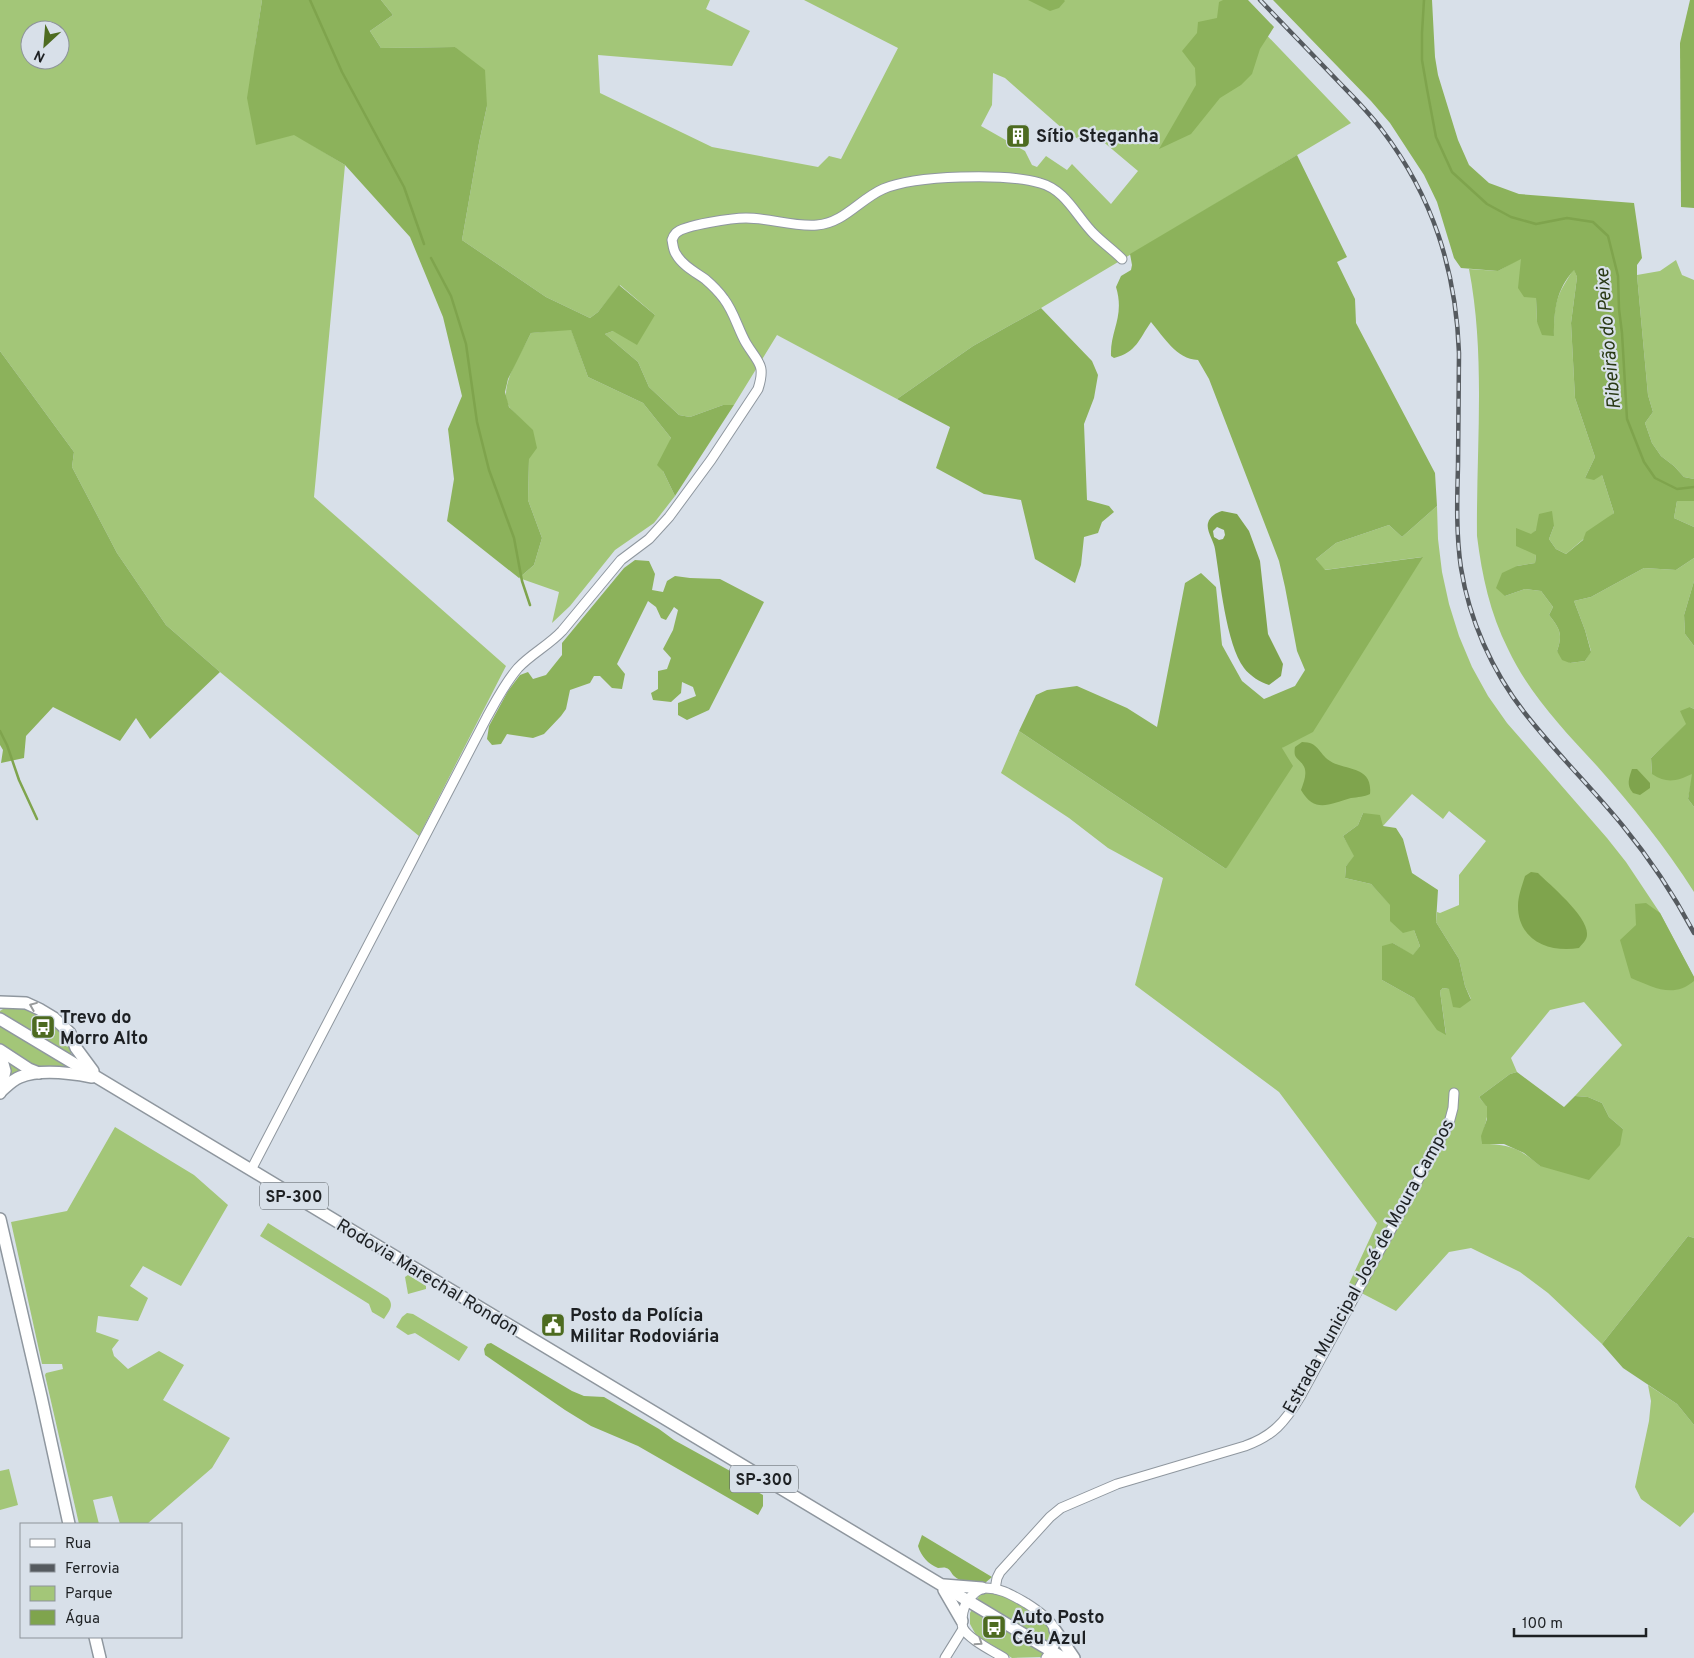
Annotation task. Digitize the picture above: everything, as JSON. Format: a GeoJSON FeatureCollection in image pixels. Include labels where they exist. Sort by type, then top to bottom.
{"type":"FeatureCollection","features":[{"type":"Feature","properties":{"kind":"main road"},"geometry":{"type":"LineString","coordinates":[[2,1004],[19,1002],[31,1005],[54,1018],[70,1033],[76,1048],[101,1079]]}},
{"type":"Feature","properties":{"kind":"main road","name":"Rodovia Marechal Rondon"},"geometry":{"type":"LineString","coordinates":[[0,1019],[940,1584],[1049,1655],[1063,1658]]}},
{"type":"Feature","properties":{"kind":"main road"},"geometry":{"type":"LineString","coordinates":[[61,1072],[66,1070],[73,1062],[76,1048]]}},
{"type":"Feature","properties":{"kind":"main road"},"geometry":{"type":"LineString","coordinates":[[0,1052],[41,1074]]}},
{"type":"Feature","properties":{"kind":"main road"},"geometry":{"type":"LineString","coordinates":[[0,1052],[5,1071],[0,1092]]}},
{"type":"Feature","properties":{"kind":"main road"},"geometry":{"type":"LineString","coordinates":[[0,1092],[20,1077],[31,1074],[61,1072],[101,1079]]}},
{"type":"Feature","properties":{"kind":"main road"},"geometry":{"type":"LineString","coordinates":[[0,1219],[69,1523]]}},
{"type":"Feature","properties":{"kind":"main road"},"geometry":{"type":"LineString","coordinates":[[940,1584],[982,1588]]}},
{"type":"Feature","properties":{"kind":"main road"},"geometry":{"type":"LineString","coordinates":[[940,1584],[948,1595],[963,1625]]}},
{"type":"Feature","properties":{"kind":"main road"},"geometry":{"type":"LineString","coordinates":[[1056,1630],[1074,1658]]}},
{"type":"Feature","properties":{"kind":"main road"},"geometry":{"type":"LineString","coordinates":[[95,1638],[100,1658]]}},
{"type":"Feature","properties":{"kind":"street"},"geometry":{"type":"LineString","coordinates":[[251,1170],[487,717],[510,678],[528,659],[562,631],[621,560],[649,539],[669,516],[711,460],[758,388],[762,378],[762,369],[759,362],[746,342],[724,298],[675,254],[672,240],[676,233],[682,229],[708,223],[746,218],[808,225],[826,224],[851,211],[876,193],[903,183],[976,177],[1025,179],[1042,184],[1061,194],[1095,234],[1122,259]]}},
{"type":"Feature","properties":{"kind":"street","name":"Estrada Municipal José de Moura Campos"},"geometry":{"type":"LineString","coordinates":[[995,1589],[1000,1572],[1037,1530],[1061,1508],[1117,1484],[1245,1446],[1260,1440],[1279,1427],[1300,1397],[1449,1123],[1454,1093]]}},
{"type":"Feature","properties":{"kind":"street"},"geometry":{"type":"LineString","coordinates":[[945,1658],[963,1625],[964,1607],[967,1601],[982,1588],[1010,1593],[1041,1612],[1056,1630],[1055,1645],[1049,1655]]}},
{"type":"Feature","properties":{"kind":"street"},"geometry":{"type":"LineString","coordinates":[[963,1625],[975,1640],[1004,1658]]}},
{"type":"Feature","properties":{"kind":"green space"},"geometry":{"type":"Polygon","coordinates":[[[0,0],[262,0],[255,47],[256,144],[294,134],[345,165],[314,497],[506,666],[419,836],[220,672],[166,625],[117,553],[72,467],[74,452],[0,351],[0,0]]]}},
{"type":"Feature","properties":{"kind":"green space"},"geometry":{"type":"Polygon","coordinates":[[[381,0],[710,0],[706,9],[750,31],[732,66],[598,55],[600,93],[712,147],[818,167],[829,156],[841,159],[898,48],[804,0],[1233,0],[1351,123],[1041,308],[973,346],[897,399],[777,335],[734,405],[723,405],[690,417],[679,415],[649,387],[638,362],[605,334],[655,315],[620,285],[598,312],[590,318],[546,297],[462,240],[487,106],[455,47],[381,48],[370,31],[393,15],[381,0]],[[993,73],[992,105],[981,126],[1025,151],[1032,165],[1037,167],[1046,156],[1067,170],[1072,164],[1111,204],[1138,171],[1094,134],[1086,144],[1064,130],[1005,78],[993,73]]]}},
{"type":"Feature","properties":{"kind":"green space"},"geometry":{"type":"Polygon","coordinates":[[[1521,258],[1536,298],[1537,322],[1554,336],[1557,300],[1574,269],[1577,277],[1571,323],[1575,398],[1595,457],[1585,478],[1602,475],[1614,513],[1566,554],[1556,549],[1549,539],[1554,526],[1536,530],[1531,535],[1536,555],[1535,563],[1517,566],[1505,596],[1525,589],[1541,591],[1553,607],[1549,615],[1556,624],[1560,636],[1557,651],[1570,663],[1585,661],[1591,651],[1574,601],[1591,597],[1644,568],[1676,570],[1694,558],[1694,581],[1684,615],[1685,634],[1694,646],[1694,709],[1690,707],[1687,724],[1651,758],[1652,774],[1693,774],[1688,799],[1694,807],[1694,892],[1648,827],[1548,711],[1526,681],[1516,665],[1496,622],[1488,594],[1477,536],[1479,369],[1474,302],[1469,269],[1498,271],[1521,258]]]}},
{"type":"Feature","properties":{"kind":"green space"},"geometry":{"type":"Polygon","coordinates":[[[1676,260],[1682,275],[1694,280],[1694,479],[1684,477],[1661,456],[1652,443],[1645,423],[1653,412],[1648,395],[1637,275],[1660,271],[1676,260]]]}},
{"type":"Feature","properties":{"kind":"green space"},"geometry":{"type":"Polygon","coordinates":[[[571,329],[588,377],[643,403],[671,438],[663,471],[675,496],[654,523],[615,550],[570,606],[552,623],[559,592],[519,578],[534,565],[542,538],[528,500],[532,430],[510,408],[506,391],[512,371],[531,333],[571,329]]]}},
{"type":"Feature","properties":{"kind":"green space"},"geometry":{"type":"Polygon","coordinates":[[[1677,501],[1694,501],[1694,527],[1674,518],[1677,501]]]}},
{"type":"Feature","properties":{"kind":"green space"},"geometry":{"type":"Polygon","coordinates":[[[1437,506],[1442,572],[1459,636],[1472,667],[1488,696],[1507,723],[1626,862],[1660,913],[1694,977],[1694,1238],[1688,1236],[1602,1344],[1548,1293],[1520,1272],[1471,1248],[1449,1252],[1396,1311],[1348,1286],[1377,1223],[1279,1092],[1135,985],[1163,878],[1108,848],[1069,818],[1001,773],[1019,731],[1226,869],[1282,748],[1422,557],[1324,570],[1316,559],[1336,543],[1389,525],[1402,537],[1437,506]],[[1412,794],[1383,826],[1363,813],[1358,825],[1343,836],[1355,856],[1346,866],[1345,878],[1371,884],[1414,930],[1420,946],[1413,956],[1393,943],[1382,980],[1414,998],[1446,1034],[1440,991],[1443,988],[1449,989],[1471,999],[1465,986],[1459,959],[1436,922],[1437,912],[1440,913],[1459,905],[1459,875],[1486,841],[1449,811],[1443,819],[1412,794]],[[1584,1002],[1550,1010],[1511,1058],[1517,1072],[1510,1074],[1479,1097],[1488,1111],[1482,1144],[1513,1148],[1540,1166],[1623,1129],[1609,1117],[1602,1103],[1588,1097],[1575,1096],[1622,1045],[1584,1002]]]}},
{"type":"Feature","properties":{"kind":"green space","name":"Trevo do Morro Alto"},"geometry":{"type":"Polygon","coordinates":[[[19,1005],[61,1026],[72,1049],[70,1059],[63,1067],[6,1083],[0,1046],[0,1011],[6,1007],[19,1005]]]}},
{"type":"Feature","properties":{"kind":"green space"},"geometry":{"type":"Polygon","coordinates":[[[115,1127],[194,1175],[228,1205],[181,1286],[143,1266],[130,1286],[148,1298],[138,1321],[98,1316],[96,1332],[119,1340],[112,1349],[114,1356],[128,1369],[159,1351],[184,1365],[163,1400],[230,1438],[212,1468],[148,1523],[120,1523],[112,1496],[93,1500],[99,1523],[79,1523],[45,1375],[46,1373],[63,1369],[62,1364],[42,1364],[11,1222],[67,1211],[115,1127]]]}},
{"type":"Feature","properties":{"kind":"green space"},"geometry":{"type":"Polygon","coordinates":[[[268,1223],[388,1298],[391,1306],[384,1319],[372,1312],[369,1304],[260,1236],[268,1223]]]}},
{"type":"Feature","properties":{"kind":"green space"},"geometry":{"type":"Polygon","coordinates":[[[408,1275],[426,1286],[426,1289],[408,1294],[405,1277],[408,1275]]]}},
{"type":"Feature","properties":{"kind":"green space"},"geometry":{"type":"Polygon","coordinates":[[[407,1313],[413,1314],[468,1347],[459,1361],[415,1333],[408,1335],[396,1327],[407,1313]]]}},
{"type":"Feature","properties":{"kind":"green space"},"geometry":{"type":"Polygon","coordinates":[[[1648,1385],[1677,1404],[1694,1425],[1694,1512],[1680,1527],[1641,1499],[1635,1487],[1649,1421],[1651,1401],[1648,1385]]]}},
{"type":"Feature","properties":{"kind":"green space"},"geometry":{"type":"Polygon","coordinates":[[[9,1469],[18,1505],[0,1510],[0,1471],[9,1469]]]}},
{"type":"Feature","properties":{"kind":"green space"},"geometry":{"type":"Polygon","coordinates":[[[987,1591],[999,1592],[1038,1613],[1051,1629],[1052,1640],[1042,1657],[1012,1658],[976,1635],[970,1624],[970,1613],[979,1596],[987,1591]]]}},
{"type":"Feature","properties":{"kind":"shaded area"},"geometry":{"type":"Polygon","coordinates":[[[262,0],[381,0],[393,15],[370,31],[381,48],[455,47],[485,70],[487,106],[462,240],[546,297],[590,318],[598,312],[619,285],[655,315],[637,345],[613,331],[605,334],[638,362],[649,387],[679,415],[690,417],[723,405],[734,405],[675,496],[663,471],[657,465],[671,438],[643,403],[588,377],[571,330],[531,333],[508,379],[505,392],[509,407],[533,430],[537,448],[529,459],[528,500],[542,538],[534,565],[519,578],[447,521],[454,479],[448,429],[462,396],[443,317],[410,237],[345,165],[294,135],[256,145],[247,98],[262,0]]]}},
{"type":"Feature","properties":{"kind":"shaded area"},"geometry":{"type":"Polygon","coordinates":[[[1028,0],[1065,1],[1059,8],[1050,11],[1028,0]]]}},
{"type":"Feature","properties":{"kind":"shaded area"},"geometry":{"type":"Polygon","coordinates":[[[1223,0],[1248,0],[1274,27],[1260,49],[1252,74],[1241,85],[1220,98],[1191,134],[1159,149],[1196,85],[1195,68],[1182,51],[1197,33],[1198,22],[1217,18],[1219,2],[1223,0]]]}},
{"type":"Feature","properties":{"kind":"shaded area"},"geometry":{"type":"Polygon","coordinates":[[[1273,0],[1432,0],[1435,57],[1438,75],[1458,140],[1469,165],[1489,183],[1519,194],[1634,203],[1642,258],[1637,265],[1637,275],[1648,395],[1653,412],[1645,423],[1652,443],[1661,456],[1684,477],[1694,479],[1694,501],[1677,501],[1674,518],[1694,527],[1694,558],[1676,570],[1644,568],[1591,597],[1574,601],[1591,652],[1585,661],[1570,663],[1562,660],[1557,651],[1560,640],[1559,632],[1549,615],[1553,607],[1541,591],[1525,589],[1505,596],[1496,588],[1502,573],[1517,566],[1535,563],[1536,555],[1516,546],[1516,528],[1531,534],[1536,530],[1539,514],[1552,511],[1554,526],[1549,539],[1556,549],[1566,554],[1583,540],[1586,532],[1614,513],[1602,475],[1594,480],[1585,478],[1595,457],[1575,398],[1571,323],[1577,277],[1574,270],[1563,285],[1557,301],[1554,336],[1542,335],[1537,322],[1536,298],[1524,297],[1518,288],[1521,259],[1498,271],[1461,268],[1454,258],[1437,202],[1424,175],[1390,123],[1273,0]]]}},
{"type":"Feature","properties":{"kind":"shaded area"},"geometry":{"type":"Polygon","coordinates":[[[1690,0],[1694,0],[1694,208],[1681,207],[1680,43],[1690,0]]]}},
{"type":"Feature","properties":{"kind":"shaded area"},"geometry":{"type":"Polygon","coordinates":[[[1297,155],[1347,257],[1337,262],[1355,299],[1356,323],[1435,473],[1437,506],[1402,537],[1389,525],[1336,543],[1316,559],[1325,570],[1423,557],[1313,732],[1282,748],[1293,766],[1226,869],[1019,731],[1036,695],[1047,690],[1077,686],[1127,708],[1157,727],[1185,583],[1201,573],[1216,587],[1222,645],[1242,681],[1264,699],[1295,686],[1305,670],[1297,651],[1279,561],[1209,379],[1198,360],[1183,356],[1171,346],[1151,322],[1133,348],[1114,358],[1111,356],[1119,307],[1116,287],[1121,276],[1131,270],[1130,254],[1297,155]]]}},
{"type":"Feature","properties":{"kind":"shaded area"},"geometry":{"type":"Polygon","coordinates":[[[1041,308],[1092,361],[1098,375],[1094,398],[1084,424],[1087,500],[1109,506],[1114,512],[1102,522],[1098,533],[1084,537],[1081,565],[1075,583],[1035,559],[1021,500],[984,494],[936,468],[950,427],[897,399],[973,346],[1041,308]]]}},
{"type":"Feature","properties":{"kind":"shaded area"},"geometry":{"type":"Polygon","coordinates":[[[0,351],[74,452],[72,467],[117,553],[166,625],[220,672],[150,739],[136,718],[120,741],[53,707],[26,736],[24,758],[1,763],[3,750],[0,745],[0,351]]]}},
{"type":"Feature","properties":{"kind":"shaded area"},"geometry":{"type":"Polygon","coordinates":[[[635,560],[649,561],[655,574],[652,590],[663,592],[667,581],[675,576],[720,579],[764,602],[709,710],[687,720],[678,715],[678,703],[696,696],[693,687],[682,682],[681,693],[671,702],[653,700],[651,693],[658,689],[658,671],[667,669],[671,658],[663,649],[673,630],[678,610],[674,607],[666,620],[661,618],[656,607],[648,601],[617,664],[625,674],[622,689],[612,688],[600,676],[594,676],[590,683],[570,690],[566,709],[544,734],[533,738],[507,734],[501,744],[492,745],[487,739],[489,726],[508,691],[520,675],[528,672],[533,679],[546,675],[562,655],[562,643],[624,568],[635,560]]]}},
{"type":"Feature","properties":{"kind":"shaded area"},"geometry":{"type":"Polygon","coordinates":[[[1694,581],[1694,646],[1685,634],[1684,615],[1694,581]]]}},
{"type":"Feature","properties":{"kind":"shaded area"},"geometry":{"type":"Polygon","coordinates":[[[1690,707],[1694,709],[1694,807],[1688,799],[1692,774],[1677,780],[1662,779],[1652,774],[1651,758],[1686,724],[1680,711],[1690,707]]]}},
{"type":"Feature","properties":{"kind":"shaded area"},"geometry":{"type":"Polygon","coordinates":[[[1363,813],[1380,815],[1383,826],[1396,828],[1403,839],[1412,873],[1438,890],[1436,922],[1459,959],[1465,986],[1471,1000],[1460,1008],[1453,1007],[1449,989],[1443,988],[1440,991],[1446,1035],[1437,1030],[1414,998],[1382,980],[1382,946],[1393,943],[1413,955],[1420,946],[1414,930],[1403,933],[1390,921],[1390,905],[1371,884],[1345,878],[1346,866],[1354,856],[1343,836],[1358,825],[1363,813]]]}},
{"type":"Feature","properties":{"kind":"shaded area"},"geometry":{"type":"Polygon","coordinates":[[[1646,903],[1660,913],[1694,977],[1694,981],[1686,986],[1678,989],[1663,990],[1631,978],[1620,940],[1636,925],[1635,904],[1646,903]]]}},
{"type":"Feature","properties":{"kind":"shaded area"},"geometry":{"type":"Polygon","coordinates":[[[1517,1072],[1564,1107],[1575,1096],[1588,1097],[1602,1103],[1609,1117],[1623,1129],[1620,1145],[1589,1180],[1540,1166],[1524,1153],[1504,1144],[1482,1144],[1481,1136],[1487,1119],[1487,1107],[1479,1097],[1510,1074],[1517,1072]]]}},
{"type":"Feature","properties":{"kind":"shaded area"},"geometry":{"type":"Polygon","coordinates":[[[1688,1236],[1694,1238],[1694,1425],[1677,1404],[1623,1368],[1602,1344],[1688,1236]]]}},
{"type":"Feature","properties":{"kind":"shaded area"},"geometry":{"type":"Polygon","coordinates":[[[491,1343],[572,1391],[584,1396],[604,1397],[659,1429],[674,1440],[732,1472],[763,1495],[763,1506],[758,1515],[638,1446],[591,1426],[565,1410],[485,1355],[484,1349],[487,1344],[491,1343]]]}},
{"type":"Feature","properties":{"kind":"shaded area"},"geometry":{"type":"Polygon","coordinates":[[[922,1535],[992,1577],[985,1583],[969,1582],[957,1579],[948,1569],[934,1566],[925,1559],[919,1550],[918,1546],[922,1535]]]}},
{"type":"Feature","properties":{"kind":"water"},"geometry":{"type":"Polygon","coordinates":[[[1222,511],[1237,514],[1249,531],[1260,561],[1268,634],[1283,664],[1281,676],[1269,685],[1246,671],[1238,657],[1228,628],[1215,549],[1208,526],[1210,518],[1222,511]],[[1217,527],[1213,531],[1214,537],[1219,540],[1223,539],[1225,535],[1224,530],[1217,527]]]}},
{"type":"Feature","properties":{"kind":"water"},"geometry":{"type":"Polygon","coordinates":[[[1302,742],[1308,742],[1315,746],[1330,761],[1363,773],[1370,785],[1370,794],[1323,805],[1317,805],[1312,802],[1301,790],[1305,771],[1295,754],[1295,747],[1302,742]]]}},
{"type":"Feature","properties":{"kind":"water"},"geometry":{"type":"Polygon","coordinates":[[[1632,769],[1637,769],[1650,783],[1650,788],[1640,795],[1633,793],[1629,787],[1632,769]]]}},
{"type":"Feature","properties":{"kind":"water"},"geometry":{"type":"Polygon","coordinates":[[[1531,872],[1538,873],[1568,902],[1582,919],[1587,935],[1579,948],[1568,949],[1547,946],[1530,936],[1523,928],[1519,918],[1518,906],[1520,891],[1525,876],[1531,872]]]}},
{"type":"Feature","properties":{"kind":"waterway"},"geometry":{"type":"LineString","coordinates":[[310,0],[342,72],[404,187],[424,244]]}},
{"type":"Feature","properties":{"kind":"waterway","name":"Ribeirão do Peixe"},"geometry":{"type":"LineString","coordinates":[[1424,0],[1422,60],[1436,137],[1452,172],[1487,204],[1511,217],[1536,224],[1567,218],[1593,222],[1608,236],[1618,276],[1627,419],[1644,462],[1655,478],[1677,489],[1694,487]]}},
{"type":"Feature","properties":{"kind":"waterway"},"geometry":{"type":"LineString","coordinates":[[431,258],[451,296],[466,344],[477,422],[489,470],[514,538],[522,581],[530,605]]}},
{"type":"Feature","properties":{"kind":"waterway"},"geometry":{"type":"LineString","coordinates":[[0,731],[37,819]]}},
{"type":"Feature","properties":{"kind":"railway"},"geometry":{"type":"LineString","coordinates":[[1260,0],[1359,103],[1382,130],[1400,155],[1415,181],[1438,235],[1447,264],[1457,322],[1459,353],[1457,504],[1459,555],[1470,606],[1492,662],[1524,712],[1611,812],[1652,864],[1694,933]]}},
{"type":"Feature","properties":{"kind":"place","name":"Sítio Steganha"},"geometry":{"type":"Point","coordinates":[1018,136]}},
{"type":"Feature","properties":{"kind":"place","name":"Trevo do Morro Alto"},"geometry":{"type":"Point","coordinates":[43,1027]}},
{"type":"Feature","properties":{"kind":"place","name":"Posto da Polícia Militar Rodoviária"},"geometry":{"type":"Point","coordinates":[553,1325]}},
{"type":"Feature","properties":{"kind":"place","name":"Auto Posto Céu Azul"},"geometry":{"type":"Point","coordinates":[994,1627]}}]}
